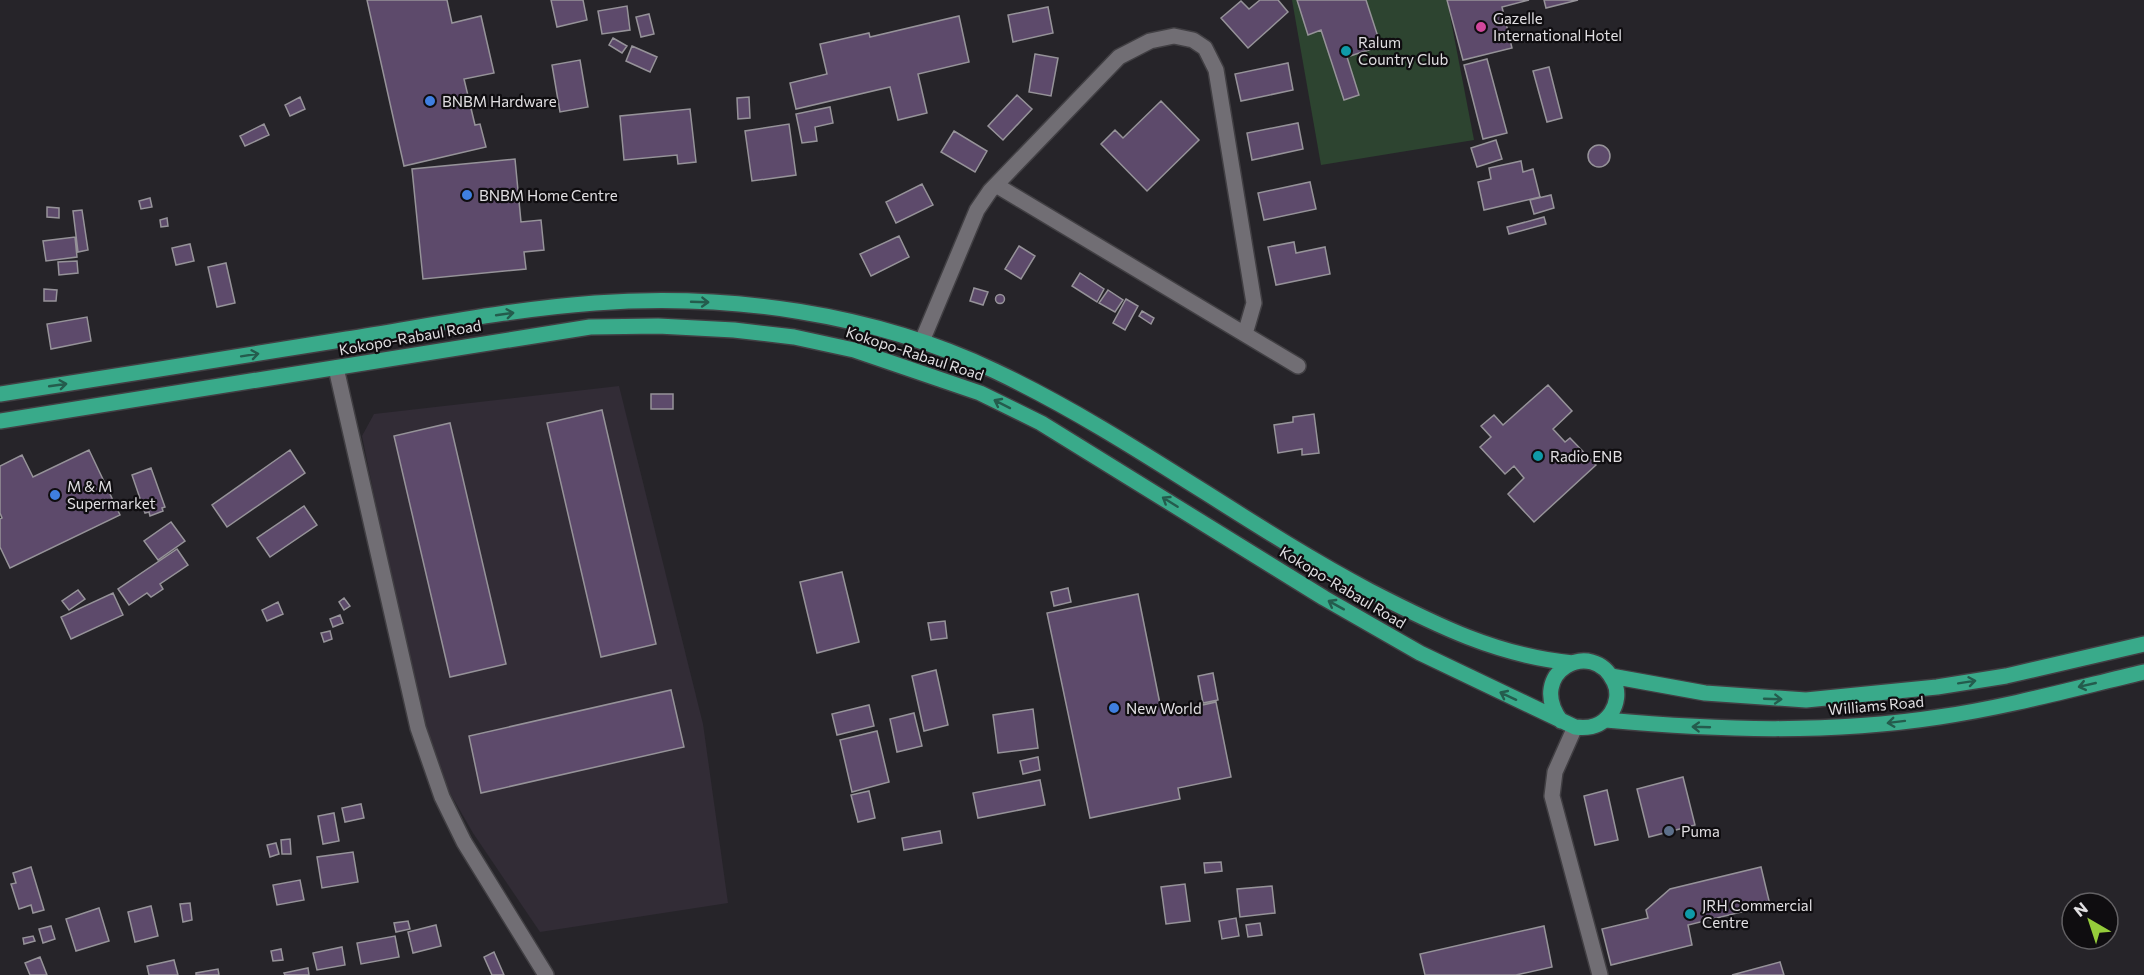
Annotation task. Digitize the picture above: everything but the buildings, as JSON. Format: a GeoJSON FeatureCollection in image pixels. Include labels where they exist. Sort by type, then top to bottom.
{"type":"FeatureCollection","features":[{"type":"Feature","properties":{"kind":"main road","name":"Kokopo-Rabaul Road"},"geometry":{"type":"LineString","coordinates":[[0,394],[504,314],[596,303],[664,301],[742,303],[800,313],[922,341],[993,370],[1057,403],[1338,574],[1440,628],[1504,651],[1537,659],[1573,663]]}},
{"type":"Feature","properties":{"kind":"main road","name":"Kokopo-Rabaul Road"},"geometry":{"type":"LineString","coordinates":[[0,421],[590,327],[658,326],[734,330],[794,337],[854,350],[980,393],[1041,423],[1324,598],[1420,652],[1568,724]]}},
{"type":"Feature","properties":{"kind":"main road","name":"Williams Road"},"geometry":{"type":"LineString","coordinates":[[1611,676],[1705,693],[1806,700],[1937,687],[2006,676],[2144,644]]}},
{"type":"Feature","properties":{"kind":"main road"},"geometry":{"type":"LineString","coordinates":[[1594,662],[1611,676],[1616,687],[1617,698],[1614,710],[1597,726],[1568,724],[1553,709],[1549,696],[1552,682],[1560,670],[1573,663],[1594,662]]}},
{"type":"Feature","properties":{"kind":"main road","name":"Williams Road"},"geometry":{"type":"LineString","coordinates":[[1606,720],[1733,729],[1869,725],[1939,717],[2005,705],[2144,672]]}},
{"type":"Feature","properties":{"kind":"street"},"geometry":{"type":"LineString","coordinates":[[922,341],[977,210],[996,184],[1119,57],[1150,41],[1174,36],[1193,40],[1206,48],[1216,70],[1254,303],[1245,334]]}},
{"type":"Feature","properties":{"kind":"street"},"geometry":{"type":"LineString","coordinates":[[996,184],[1298,366]]}},
{"type":"Feature","properties":{"kind":"street"},"geometry":{"type":"LineString","coordinates":[[336,368],[418,728],[442,797],[464,842],[546,975]]}},
{"type":"Feature","properties":{"kind":"street"},"geometry":{"type":"LineString","coordinates":[[1568,724],[1555,772],[1552,796],[1600,975]]}},
{"type":"Feature","properties":{"kind":"shaded area"},"geometry":{"type":"Polygon","coordinates":[[[619,386],[703,724],[728,903],[540,932],[473,833],[427,753],[362,436],[374,414],[619,386]]]}},
{"type":"Feature","properties":{"kind":"green space"},"geometry":{"type":"Polygon","coordinates":[[[1292,0],[1447,0],[1474,140],[1321,165],[1292,0]]]}},
{"type":"Feature","properties":{"kind":"place","name":"Gazelle International Hotel"},"geometry":{"type":"Point","coordinates":[1481,27]}},
{"type":"Feature","properties":{"kind":"place","name":"Ralum Country Club"},"geometry":{"type":"Point","coordinates":[1346,51]}},
{"type":"Feature","properties":{"kind":"place","name":"BNBM Hardware"},"geometry":{"type":"Point","coordinates":[430,101]}},
{"type":"Feature","properties":{"kind":"place","name":"BNBM Home Centre"},"geometry":{"type":"Point","coordinates":[467,195]}},
{"type":"Feature","properties":{"kind":"place","name":"Radio ENB"},"geometry":{"type":"Point","coordinates":[1538,456]}},
{"type":"Feature","properties":{"kind":"place","name":"M & M Supermarket"},"geometry":{"type":"Point","coordinates":[55,495]}},
{"type":"Feature","properties":{"kind":"place","name":"New World"},"geometry":{"type":"Point","coordinates":[1114,708]}},
{"type":"Feature","properties":{"kind":"place","name":"Puma"},"geometry":{"type":"Point","coordinates":[1669,831]}},
{"type":"Feature","properties":{"kind":"place","name":"JRH Commercial Centre"},"geometry":{"type":"Point","coordinates":[1690,914]}}]}
